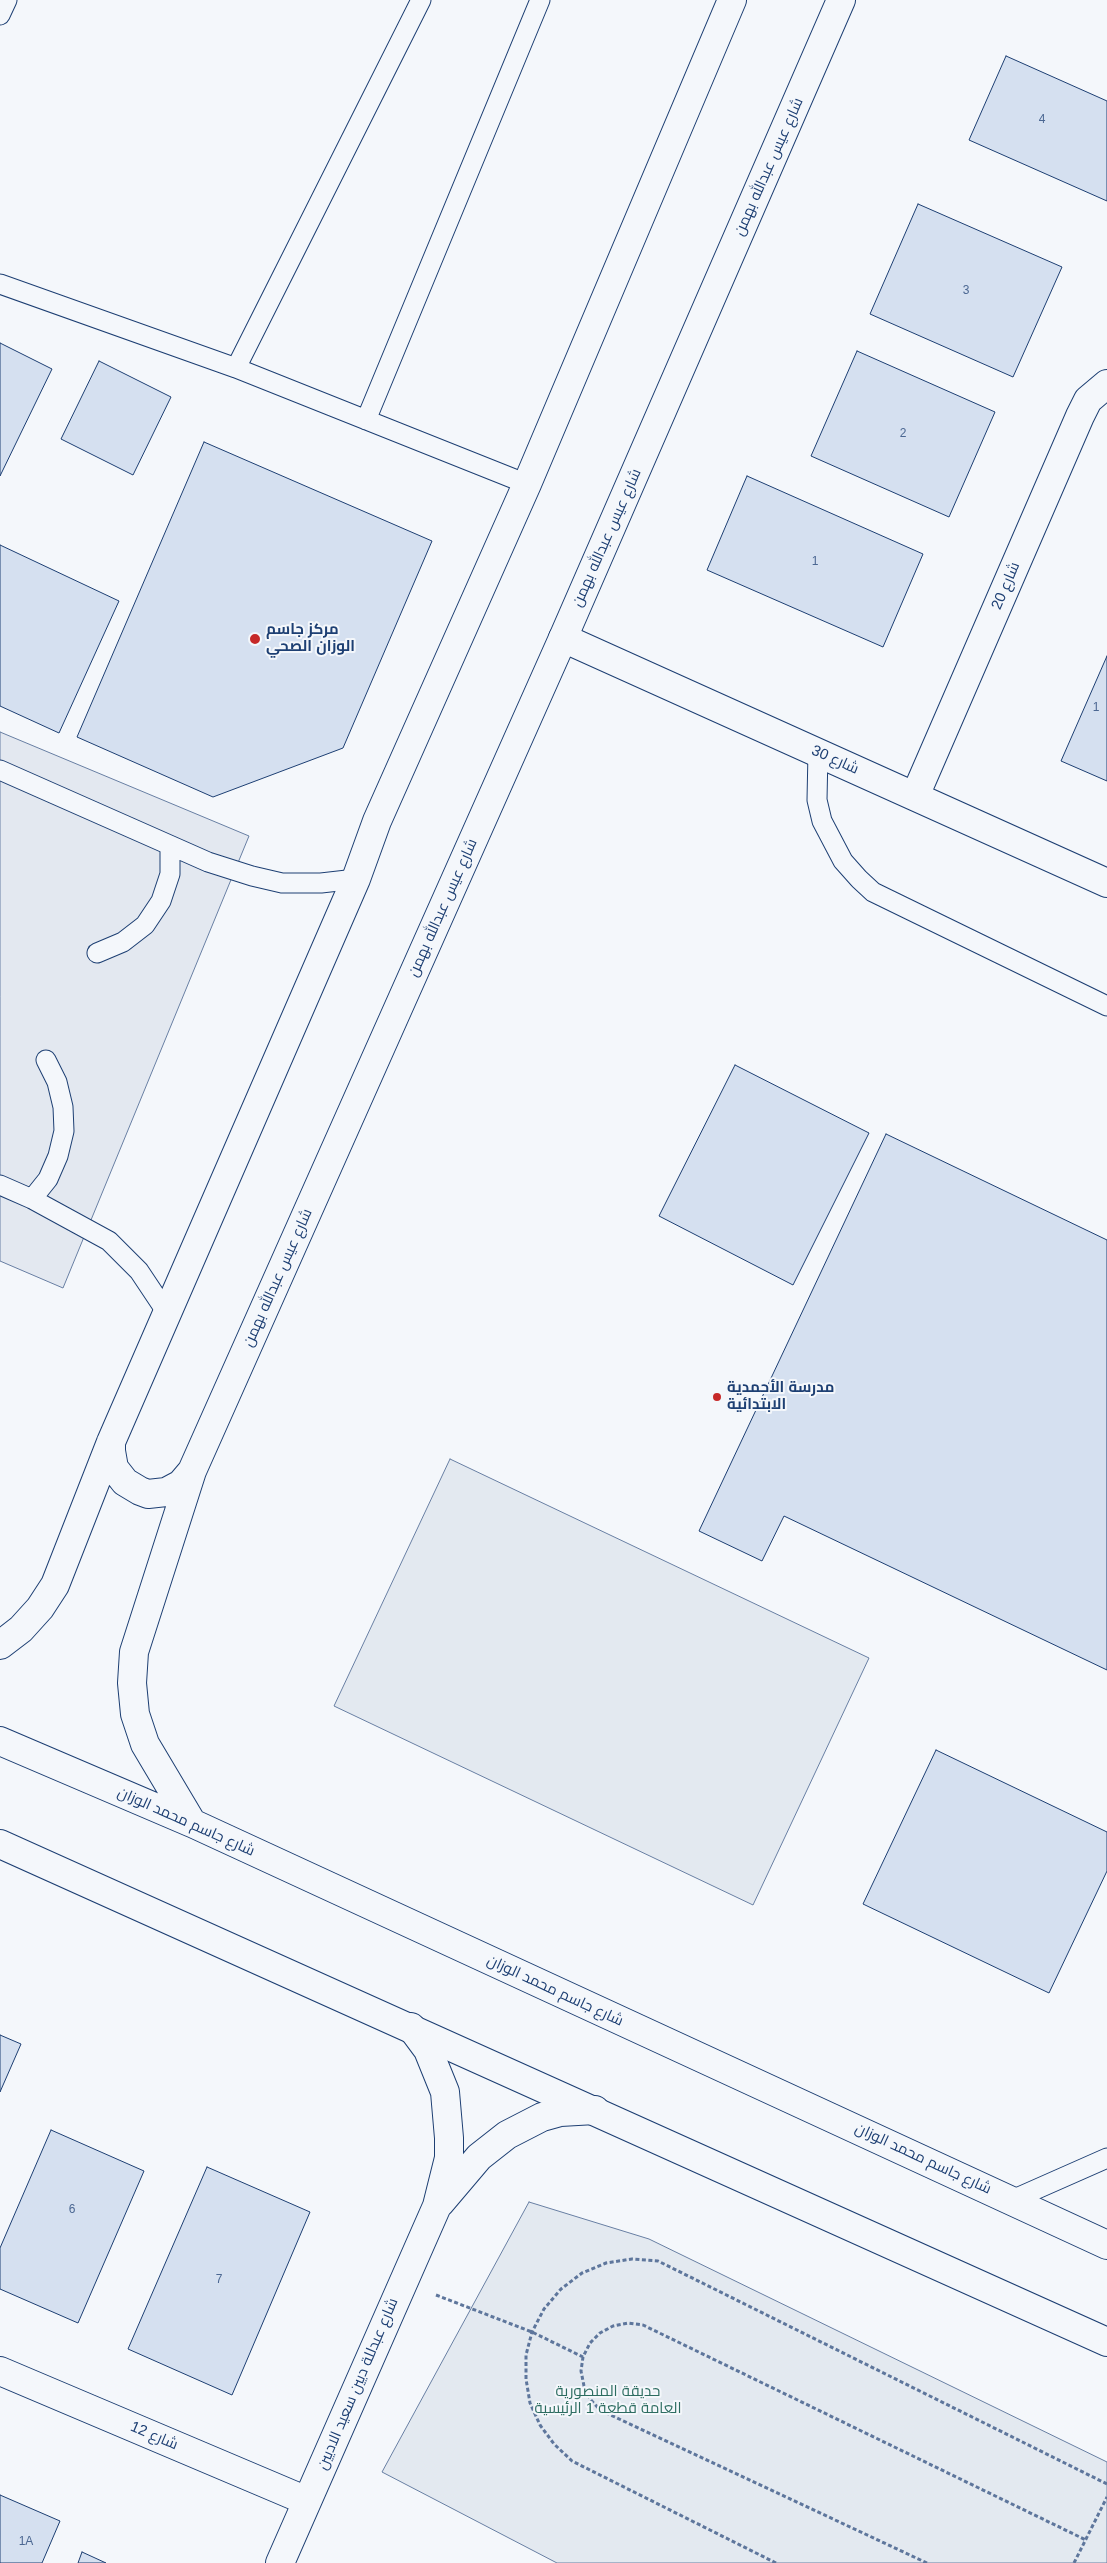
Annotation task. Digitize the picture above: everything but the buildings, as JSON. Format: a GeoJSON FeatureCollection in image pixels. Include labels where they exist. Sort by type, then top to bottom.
{"type":"FeatureCollection","features":[{"type":"Feature","properties":{"kind":"street"},"geometry":{"type":"LineString","coordinates":[[0,1645],[20,1629],[40,1608],[55,1585],[111,1442],[356,879],[377,821],[526,484],[732,0]]}},
{"type":"Feature","properties":{"kind":"street","name":"شارع عيس عبدالله بهمن"},"geometry":{"type":"LineString","coordinates":[[192,1823],[145,1744],[135,1714],[132,1683],[134,1652],[192,1471],[563,638],[841,0]]}},
{"type":"Feature","properties":{"kind":"street","name":"شارع 20"},"geometry":{"type":"LineString","coordinates":[[915,796],[1080,416],[1088,400],[1107,384]]}},
{"type":"Feature","properties":{"kind":"street","name":"شارع 30"},"geometry":{"type":"LineString","coordinates":[[563,638],[1107,883]]}},
{"type":"Feature","properties":{"kind":"street"},"geometry":{"type":"LineString","coordinates":[[111,1442],[110,1451],[114,1468],[125,1482],[148,1494],[166,1492],[181,1484],[192,1471]]}},
{"type":"Feature","properties":{"kind":"street","name":"شارع جاسم محمد الوزان"},"geometry":{"type":"LineString","coordinates":[[0,1742],[192,1823],[1107,2245]]}},
{"type":"Feature","properties":{"kind":"street"},"geometry":{"type":"LineString","coordinates":[[0,1844],[411,2027],[1107,2342]]}},
{"type":"Feature","properties":{"kind":"street","name":"شارع عبدللة ديين سعيد الاديين"},"geometry":{"type":"LineString","coordinates":[[280,2563],[402,2282],[438,2206],[449,2158],[450,2138],[445,2092],[438,2070],[428,2050],[411,2027]]}},
{"type":"Feature","properties":{"kind":"street","name":"شارع عبدللة ديين سعيد الاديين"},"geometry":{"type":"LineString","coordinates":[[438,2206],[480,2157],[514,2131],[542,2117],[560,2112],[595,2110]]}},
{"type":"Feature","properties":{"kind":"street","name":"شارع 12"},"geometry":{"type":"LineString","coordinates":[[0,2371],[308,2500]]}},
{"type":"Feature","properties":{"kind":"lane"},"geometry":{"type":"LineString","coordinates":[[0,15],[7,0]]}},
{"type":"Feature","properties":{"kind":"lane"},"geometry":{"type":"LineString","coordinates":[[236,368],[421,0]]}},
{"type":"Feature","properties":{"kind":"lane"},"geometry":{"type":"LineString","coordinates":[[366,420],[540,0]]}},
{"type":"Feature","properties":{"kind":"lane"},"geometry":{"type":"LineString","coordinates":[[0,284],[236,368],[526,484]]}},
{"type":"Feature","properties":{"kind":"lane"},"geometry":{"type":"LineString","coordinates":[[818,752],[817,800],[822,821],[843,861],[858,879],[873,892],[1107,1006]]}},
{"type":"Feature","properties":{"kind":"lane"},"geometry":{"type":"LineString","coordinates":[[0,770],[208,862],[252,876],[282,883],[321,883],[356,879]]}},
{"type":"Feature","properties":{"kind":"lane"},"geometry":{"type":"LineString","coordinates":[[98,953],[123,942],[145,925],[151,917],[161,901],[170,874],[170,846]]}},
{"type":"Feature","properties":{"kind":"lane"},"geometry":{"type":"LineString","coordinates":[[32,1199],[48,1179],[58,1156],[64,1132],[63,1107],[57,1082],[46,1060]]}},
{"type":"Feature","properties":{"kind":"lane"},"geometry":{"type":"LineString","coordinates":[[0,1185],[32,1199],[114,1246],[139,1271],[167,1313]]}},
{"type":"Feature","properties":{"kind":"lane"},"geometry":{"type":"LineString","coordinates":[[1012,2200],[1107,2158]]}},
{"type":"Feature","properties":{"kind":"path"},"geometry":{"type":"LineString","coordinates":[[776,2563],[572,2461],[554,2444],[540,2425],[530,2403],[527,2387],[526,2355],[532,2332],[544,2309],[561,2289],[582,2273],[606,2263],[632,2259],[658,2261],[1107,2484]]}},
{"type":"Feature","properties":{"kind":"path"},"geometry":{"type":"LineString","coordinates":[[402,2282],[532,2332],[583,2357]]}},
{"type":"Feature","properties":{"kind":"path"},"geometry":{"type":"LineString","coordinates":[[927,2563],[600,2410],[590,2399],[584,2386],[581,2371],[583,2357],[595,2338],[613,2326],[628,2323],[643,2325],[1086,2540]]}},
{"type":"Feature","properties":{"kind":"path"},"geometry":{"type":"LineString","coordinates":[[1074,2563],[1107,2497]]}},
{"type":"Feature","properties":{"kind":"green space"},"geometry":{"type":"Polygon","coordinates":[[[450,1459],[869,1658],[753,1905],[334,1706],[450,1459]]]}},
{"type":"Feature","properties":{"kind":"green space","name":"حديقة المنصورية العامة قطعة 1 الرئيسية"},"geometry":{"type":"Polygon","coordinates":[[[529,2202],[649,2239],[1107,2462],[1107,2563],[557,2563],[382,2472],[529,2202]]]}},
{"type":"Feature","properties":{"kind":"shaded area"},"geometry":{"type":"Polygon","coordinates":[[[0,732],[249,836],[63,1288],[0,1261],[0,732]]]}},
{"type":"Feature","properties":{"kind":"place","name":"مركز جاسم الوزان الصحي"},"geometry":{"type":"Point","coordinates":[255,639]}},
{"type":"Feature","properties":{"kind":"place","name":"مدرسة الأحمدية الابتدائية"},"geometry":{"type":"Point","coordinates":[717,1397]}}]}
